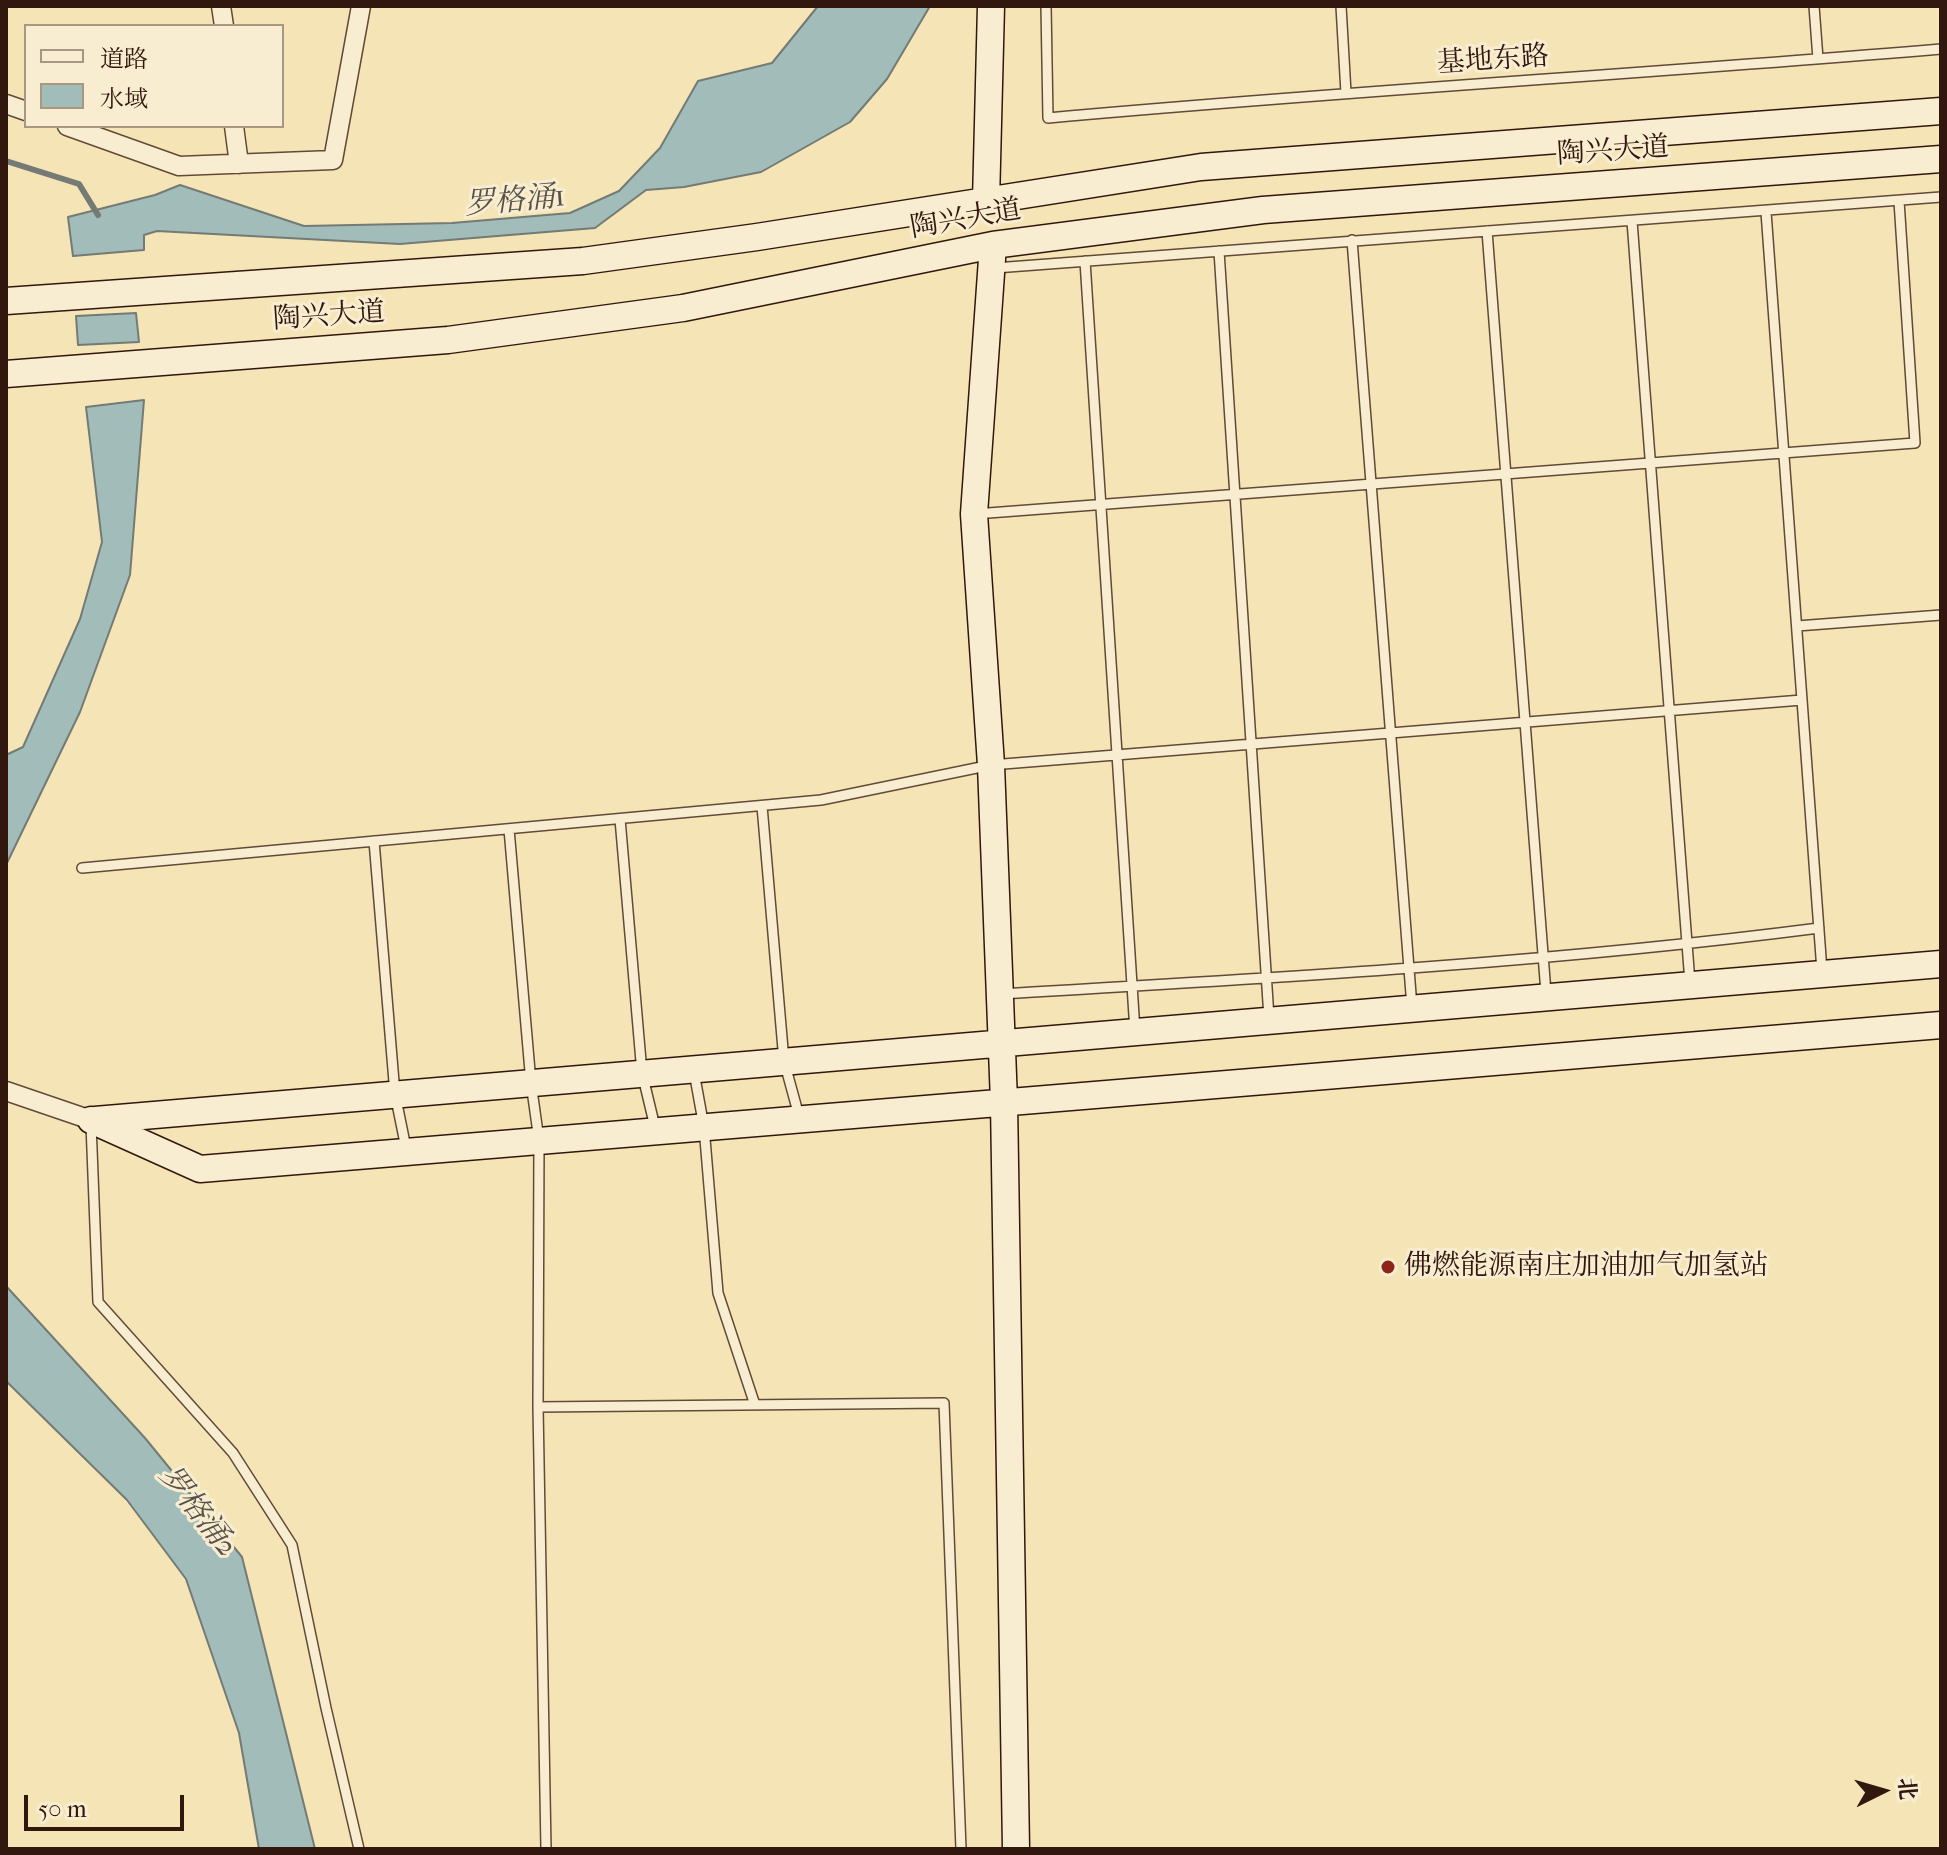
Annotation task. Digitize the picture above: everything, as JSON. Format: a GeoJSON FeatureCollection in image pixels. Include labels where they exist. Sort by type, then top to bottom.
{"type":"FeatureCollection","features":[{"type":"Feature","properties":{"kind":"street"},"geometry":{"type":"LineString","coordinates":[[73,128],[179,166],[333,160],[361,6]]}},
{"type":"Feature","properties":{"kind":"street"},"geometry":{"type":"LineString","coordinates":[[986,201],[991,6]]}},
{"type":"Feature","properties":{"kind":"street","name":"陶兴大道"},"geometry":{"type":"LineString","coordinates":[[6,301],[583,261],[757,237],[1201,167],[1941,111]]}},
{"type":"Feature","properties":{"kind":"street"},"geometry":{"type":"LineString","coordinates":[[234,128],[239,164]]}},
{"type":"Feature","properties":{"kind":"street","name":"陶兴大道"},"geometry":{"type":"LineString","coordinates":[[6,374],[448,340],[683,308],[1263,210],[1941,159]]}},
{"type":"Feature","properties":{"kind":"street"},"geometry":{"type":"LineString","coordinates":[[992,256],[974,514],[991,765],[1004,1102],[1016,1849]]}},
{"type":"Feature","properties":{"kind":"street"},"geometry":{"type":"LineString","coordinates":[[91,1120],[1941,964]]}},
{"type":"Feature","properties":{"kind":"street"},"geometry":{"type":"LineString","coordinates":[[6,1091],[91,1120],[200,1169],[1941,1025]]}},
{"type":"Feature","properties":{"kind":"lane","name":"基地东路"},"geometry":{"type":"LineString","coordinates":[[1046,6],[1048,118],[1941,49]]}},
{"type":"Feature","properties":{"kind":"lane"},"geometry":{"type":"LineString","coordinates":[[1341,6],[1346,93]]}},
{"type":"Feature","properties":{"kind":"lane"},"geometry":{"type":"LineString","coordinates":[[1814,6],[1818,59]]}},
{"type":"Feature","properties":{"kind":"lane"},"geometry":{"type":"LineString","coordinates":[[992,256],[1085,261],[1941,197]]}},
{"type":"Feature","properties":{"kind":"lane"},"geometry":{"type":"LineString","coordinates":[[974,514],[1915,443],[1899,201]]}},
{"type":"Feature","properties":{"kind":"lane"},"geometry":{"type":"LineString","coordinates":[[1766,212],[1822,974]]}},
{"type":"Feature","properties":{"kind":"lane"},"geometry":{"type":"LineString","coordinates":[[1632,221],[1690,985]]}},
{"type":"Feature","properties":{"kind":"lane"},"geometry":{"type":"LineString","coordinates":[[1487,231],[1547,997]]}},
{"type":"Feature","properties":{"kind":"lane"},"geometry":{"type":"LineString","coordinates":[[1352,240],[1412,1008]]}},
{"type":"Feature","properties":{"kind":"lane"},"geometry":{"type":"LineString","coordinates":[[1219,251],[1269,1020]]}},
{"type":"Feature","properties":{"kind":"lane"},"geometry":{"type":"LineString","coordinates":[[1085,261],[1135,1031]]}},
{"type":"Feature","properties":{"kind":"lane"},"geometry":{"type":"LineString","coordinates":[[1797,626],[1941,615]]}},
{"type":"Feature","properties":{"kind":"lane"},"geometry":{"type":"LineString","coordinates":[[82,868],[821,800],[991,765],[1802,700]]}},
{"type":"Feature","properties":{"kind":"lane"},"geometry":{"type":"LineString","coordinates":[[762,806],[784,1061],[800,1119]]}},
{"type":"Feature","properties":{"kind":"lane"},"geometry":{"type":"LineString","coordinates":[[620,819],[642,1073],[655,1131]]}},
{"type":"Feature","properties":{"kind":"lane"},"geometry":{"type":"LineString","coordinates":[[509,829],[531,1083],[539,1140],[538,1407],[546,1849]]}},
{"type":"Feature","properties":{"kind":"lane"},"geometry":{"type":"LineString","coordinates":[[374,841],[395,1094],[407,1151]]}},
{"type":"Feature","properties":{"kind":"lane"},"geometry":{"type":"LineString","coordinates":[[999,994],[1543,958],[1687,945],[1819,928]]}},
{"type":"Feature","properties":{"kind":"lane"},"geometry":{"type":"LineString","coordinates":[[693,1069],[704,1127],[718,1293],[755,1405]]}},
{"type":"Feature","properties":{"kind":"lane"},"geometry":{"type":"LineString","coordinates":[[91,1120],[98,1302],[233,1453],[292,1545],[359,1849]]}},
{"type":"Feature","properties":{"kind":"lane"},"geometry":{"type":"LineString","coordinates":[[538,1407],[944,1403],[961,1849]]}},
{"type":"Feature","properties":{"kind":"water"},"geometry":{"type":"Polygon","coordinates":[[[818,6],[930,6],[887,79],[850,122],[761,172],[684,187],[646,190],[595,228],[400,244],[157,231],[144,235],[144,250],[73,256],[68,217],[155,195],[180,185],[304,226],[452,223],[570,213],[619,191],[660,148],[698,81],[772,63],[818,6]]]}},
{"type":"Feature","properties":{"kind":"water"},"geometry":{"type":"Polygon","coordinates":[[[136,313],[139,342],[78,345],[76,316],[136,313]]]}},
{"type":"Feature","properties":{"kind":"water"},"geometry":{"type":"Polygon","coordinates":[[[144,400],[130,575],[80,712],[6,865],[6,755],[23,747],[80,619],[102,542],[86,407],[144,400]]]}},
{"type":"Feature","properties":{"kind":"water","name":"罗格涌2"},"geometry":{"type":"Polygon","coordinates":[[[6,1286],[145,1438],[242,1557],[315,1849],[259,1849],[239,1733],[186,1579],[127,1500],[6,1381],[6,1286]]]}},
{"type":"Feature","properties":{"kind":"waterway"},"geometry":{"type":"LineString","coordinates":[[6,161],[79,184],[98,215]]}},
{"type":"Feature","properties":{"kind":"place","name":"佛燃能源南庄加油加气加氢站"},"geometry":{"type":"Point","coordinates":[1388,1267]}},
{"type":"Feature","properties":{"kind":"water label","name":"罗格涌1"},"geometry":{"type":"Point","coordinates":[515,202]}}]}
